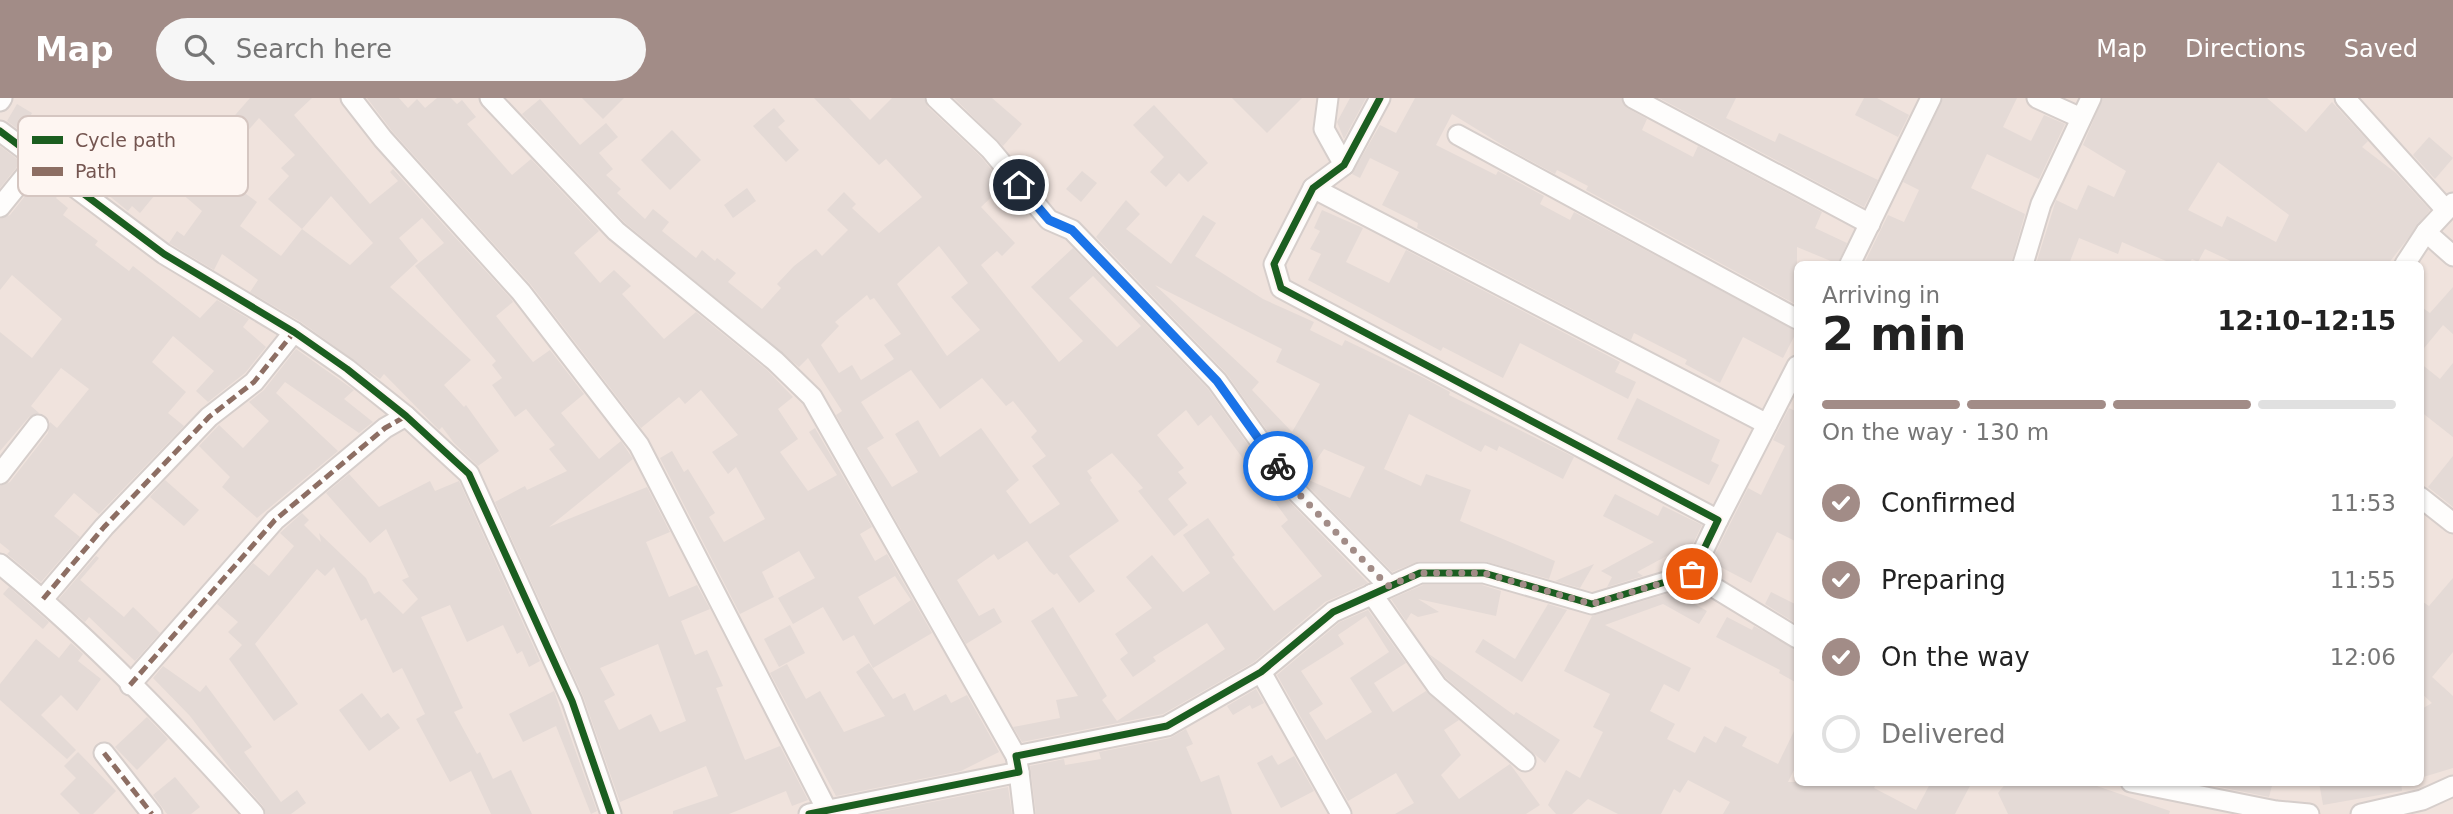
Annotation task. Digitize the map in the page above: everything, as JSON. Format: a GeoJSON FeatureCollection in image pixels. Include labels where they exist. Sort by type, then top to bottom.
{"type":"FeatureCollection","features":[{"type":"Feature","properties":{"kind":"street"},"geometry":{"type":"LineString","coordinates":[[351,98],[383,139],[521,292],[639,446],[818,812],[854,811],[1017,764],[1167,726],[1261,672],[1333,612],[1420,573],[1483,573],[1592,604],[1692,574],[1767,424],[1794,379]]}},
{"type":"Feature","properties":{"kind":"street"},"geometry":{"type":"LineString","coordinates":[[490,98],[616,231],[775,361],[812,397],[1017,764],[1024,814]]}},
{"type":"Feature","properties":{"kind":"street"},"geometry":{"type":"LineString","coordinates":[[936,98],[990,149],[1049,220],[1072,230],[1217,381],[1295,490],[1380,590],[1437,686],[1525,761]]}},
{"type":"Feature","properties":{"kind":"street"},"geometry":{"type":"LineString","coordinates":[[1328,98],[1324,129],[1344,165]]}},
{"type":"Feature","properties":{"kind":"street"},"geometry":{"type":"LineString","coordinates":[[1380,98],[1344,165],[1314,188],[1274,264],[1281,288],[1718,520]]}},
{"type":"Feature","properties":{"kind":"street"},"geometry":{"type":"LineString","coordinates":[[1633,98],[1870,224]]}},
{"type":"Feature","properties":{"kind":"street"},"geometry":{"type":"LineString","coordinates":[[1852,261],[1931,98]]}},
{"type":"Feature","properties":{"kind":"street"},"geometry":{"type":"LineString","coordinates":[[2037,98],[2081,118]]}},
{"type":"Feature","properties":{"kind":"street"},"geometry":{"type":"LineString","coordinates":[[2024,261],[2041,204],[2091,98]]}},
{"type":"Feature","properties":{"kind":"street"},"geometry":{"type":"LineString","coordinates":[[2345,98],[2450,207],[2426,232],[2407,261]]}},
{"type":"Feature","properties":{"kind":"street"},"geometry":{"type":"LineString","coordinates":[[0,131],[18,144]]}},
{"type":"Feature","properties":{"kind":"street"},"geometry":{"type":"LineString","coordinates":[[1458,135],[1794,317]]}},
{"type":"Feature","properties":{"kind":"street"},"geometry":{"type":"LineString","coordinates":[[0,207],[18,185]]}},
{"type":"Feature","properties":{"kind":"street"},"geometry":{"type":"LineString","coordinates":[[1314,188],[1767,424]]}},
{"type":"Feature","properties":{"kind":"street"},"geometry":{"type":"LineString","coordinates":[[88,196],[164,254],[294,332],[405,416],[469,474],[572,701],[611,814]]}},
{"type":"Feature","properties":{"kind":"street"},"geometry":{"type":"LineString","coordinates":[[2426,232],[2453,256]]}},
{"type":"Feature","properties":{"kind":"street"},"geometry":{"type":"LineString","coordinates":[[43,599],[104,527],[209,416],[254,382],[294,332]]}},
{"type":"Feature","properties":{"kind":"street"},"geometry":{"type":"LineString","coordinates":[[130,685],[275,520],[385,428],[405,416]]}},
{"type":"Feature","properties":{"kind":"street"},"geometry":{"type":"LineString","coordinates":[[0,474],[38,425]]}},
{"type":"Feature","properties":{"kind":"street"},"geometry":{"type":"LineString","coordinates":[[2424,500],[2453,523]]}},
{"type":"Feature","properties":{"kind":"street"},"geometry":{"type":"LineString","coordinates":[[0,564],[43,599],[184,737],[254,814]]}},
{"type":"Feature","properties":{"kind":"street"},"geometry":{"type":"LineString","coordinates":[[1692,574],[1794,636]]}},
{"type":"Feature","properties":{"kind":"street"},"geometry":{"type":"LineString","coordinates":[[1261,672],[1341,814]]}},
{"type":"Feature","properties":{"kind":"street"},"geometry":{"type":"LineString","coordinates":[[104,752],[152,814]]}},
{"type":"Feature","properties":{"kind":"street"},"geometry":{"type":"LineString","coordinates":[[2151,786],[2276,811],[2309,814]]}},
{"type":"Feature","properties":{"kind":"street"},"geometry":{"type":"LineString","coordinates":[[2361,814],[2420,807],[2453,786]]}},
{"type":"Feature","properties":{"kind":"shaded area"},"geometry":{"type":"Polygon","coordinates":[[[0,98],[2453,98],[2453,814],[0,814],[0,98]]]}},
{"type":"Feature","properties":{"kind":"building"},"geometry":{"type":"Polygon","coordinates":[[[250,98],[312,98],[294,115],[370,204],[398,181],[390,172],[393,169],[512,300],[513,302],[496,316],[533,362],[550,350],[584,394],[561,413],[599,459],[621,441],[633,459],[549,527],[647,487],[670,532],[646,542],[669,597],[697,585],[710,609],[681,621],[695,655],[707,650],[723,686],[716,688],[745,760],[780,746],[808,800],[792,806],[786,791],[729,814],[673,814],[673,811],[718,796],[706,766],[620,802],[583,696],[495,502],[525,486],[527,490],[567,471],[549,449],[555,445],[526,409],[515,417],[492,385],[502,378],[492,365],[496,361],[415,266],[444,243],[422,218],[399,238],[418,261],[390,287],[471,360],[444,385],[464,407],[466,405],[499,451],[478,466],[442,427],[439,430],[384,374],[380,379],[301,322],[250,292],[258,280],[222,254],[214,270],[169,243],[177,231],[184,236],[202,211],[185,196],[248,195],[257,202],[240,226],[281,256],[302,229],[268,199],[289,176],[281,168],[295,155],[259,118],[248,131],[248,116],[234,116],[250,98]],[[331,196],[302,229],[350,265],[373,243],[331,196]],[[658,644],[600,668],[615,695],[604,701],[619,730],[651,714],[660,732],[686,721],[658,644]]]}},
{"type":"Feature","properties":{"kind":"building"},"geometry":{"type":"Polygon","coordinates":[[[367,98],[399,98],[408,108],[417,99],[425,108],[437,98],[451,98],[457,104],[462,100],[476,117],[467,124],[512,175],[531,159],[599,231],[574,253],[600,283],[614,270],[631,286],[622,294],[664,339],[696,312],[767,370],[793,397],[778,409],[798,439],[780,452],[808,491],[837,475],[809,432],[815,428],[872,527],[860,534],[875,561],[887,554],[932,633],[873,668],[854,635],[843,641],[823,607],[793,624],[778,598],[815,578],[799,551],[762,572],[774,597],[740,614],[660,458],[672,451],[684,472],[688,469],[715,513],[709,517],[724,542],[765,519],[736,467],[728,474],[712,452],[738,435],[701,390],[685,404],[679,397],[641,428],[531,285],[392,131],[367,98]],[[895,576],[858,597],[874,625],[911,600],[895,576]]]}},
{"type":"Feature","properties":{"kind":"building"},"geometry":{"type":"Polygon","coordinates":[[[582,98],[624,98],[603,119],[582,98]]]}},
{"type":"Feature","properties":{"kind":"building"},"geometry":{"type":"Polygon","coordinates":[[[814,98],[849,98],[870,120],[892,98],[924,98],[928,107],[981,157],[1004,185],[981,207],[1015,243],[1002,256],[997,251],[981,265],[1059,362],[1083,341],[1031,287],[1073,248],[1208,389],[1285,497],[1368,583],[1325,602],[1254,662],[1163,714],[1022,742],[1013,727],[1060,718],[1056,700],[1078,696],[1031,621],[1053,607],[1107,696],[1102,700],[1117,721],[1225,649],[1207,623],[1153,657],[1156,661],[1133,677],[1120,659],[1128,653],[1115,634],[1152,608],[1126,577],[1152,555],[1183,592],[1210,573],[1183,535],[1208,518],[1235,555],[1232,557],[1274,611],[1322,576],[1281,526],[1288,520],[1211,415],[1198,426],[1186,410],[1157,435],[1184,468],[1178,472],[1187,483],[1168,499],[1188,525],[1174,536],[1138,491],[1143,488],[1112,453],[1087,471],[1092,478],[1090,480],[1119,521],[1069,556],[1095,591],[1079,603],[1057,573],[1054,575],[1049,571],[1027,541],[998,560],[994,554],[957,580],[979,616],[994,608],[1002,622],[966,644],[836,415],[842,411],[808,358],[799,367],[624,222],[522,114],[540,99],[580,145],[606,123],[618,137],[599,153],[613,169],[606,175],[621,189],[617,193],[645,219],[653,209],[669,222],[662,231],[696,258],[702,250],[736,273],[728,282],[762,309],[781,288],[777,284],[794,266],[816,249],[822,256],[848,230],[827,210],[844,192],[856,204],[852,208],[879,233],[922,197],[886,159],[879,165],[814,98]],[[939,246],[897,284],[947,356],[980,330],[951,297],[968,283],[939,246]],[[1093,276],[1069,298],[1117,347],[1141,326],[1093,276]],[[867,295],[835,322],[839,326],[821,345],[839,373],[852,365],[861,380],[894,359],[884,345],[901,334],[874,298],[870,300],[867,295]],[[911,370],[861,402],[884,438],[867,448],[892,487],[918,472],[895,434],[918,420],[940,457],[981,428],[1019,480],[1006,491],[1030,524],[1060,504],[1032,466],[1046,456],[1031,437],[1037,431],[1013,401],[1006,406],[982,378],[940,409],[911,370]]]}},
{"type":"Feature","properties":{"kind":"building"},"geometry":{"type":"Polygon","coordinates":[[[954,98],[992,98],[1022,124],[1003,146],[954,98]]]}},
{"type":"Feature","properties":{"kind":"building"},"geometry":{"type":"Polygon","coordinates":[[[1232,98],[1302,98],[1267,133],[1232,98]]]}},
{"type":"Feature","properties":{"kind":"building"},"geometry":{"type":"Polygon","coordinates":[[[1350,98],[1366,98],[1344,139],[1337,122],[1350,98]]]}},
{"type":"Feature","properties":{"kind":"building"},"geometry":{"type":"Polygon","coordinates":[[[1415,98],[1621,98],[1627,108],[1647,119],[1642,130],[1693,157],[1698,146],[1822,212],[1815,228],[1847,243],[1839,261],[1831,261],[1797,247],[1797,261],[1794,261],[1794,303],[1586,190],[1588,186],[1557,170],[1555,174],[1509,149],[1452,114],[1436,145],[1496,175],[1498,171],[1544,196],[1540,204],[1570,220],[1574,212],[1794,329],[1794,337],[1783,358],[1743,337],[1720,383],[1685,364],[1687,360],[1634,333],[1631,340],[1417,228],[1418,223],[1382,205],[1399,172],[1370,158],[1360,178],[1352,174],[1380,125],[1396,133],[1415,98]]]}},
{"type":"Feature","properties":{"kind":"building"},"geometry":{"type":"Polygon","coordinates":[[[1659,98],[1736,98],[1726,118],[1775,142],[1779,133],[1878,180],[1864,207],[1659,98]]]}},
{"type":"Feature","properties":{"kind":"building"},"geometry":{"type":"Polygon","coordinates":[[[1864,98],[1877,98],[1909,115],[1898,137],[1855,115],[1864,98]]]}},
{"type":"Feature","properties":{"kind":"building"},"geometry":{"type":"Polygon","coordinates":[[[1943,98],[2017,98],[2003,127],[2031,141],[2044,115],[2065,124],[2039,179],[1987,154],[1971,188],[2025,214],[2012,261],[1865,261],[1888,215],[1904,222],[1919,190],[1903,182],[1943,98]]]}},
{"type":"Feature","properties":{"kind":"building"},"geometry":{"type":"Polygon","coordinates":[[[2103,98],[2267,98],[2306,132],[2332,102],[2368,141],[2362,147],[2396,173],[2430,210],[2390,261],[2231,261],[2205,249],[2199,261],[2166,261],[2122,242],[2118,254],[2079,238],[2070,261],[2037,261],[2056,200],[2077,210],[2088,185],[2114,197],[2126,171],[2083,145],[2103,98]],[[2218,162],[2188,210],[2222,227],[2227,216],[2276,242],[2289,215],[2218,162]]]}},
{"type":"Feature","properties":{"kind":"building"},"geometry":{"type":"Polygon","coordinates":[[[17,104],[32,113],[30,116],[18,116],[18,129],[7,121],[17,104]]]}},
{"type":"Feature","properties":{"kind":"building"},"geometry":{"type":"Polygon","coordinates":[[[1154,105],[1208,163],[1188,182],[1179,173],[1166,187],[1150,172],[1164,157],[1133,125],[1154,105]]]}},
{"type":"Feature","properties":{"kind":"building"},"geometry":{"type":"Polygon","coordinates":[[[774,108],[785,121],[778,127],[799,150],[786,162],[753,126],[774,108]]]}},
{"type":"Feature","properties":{"kind":"building"},"geometry":{"type":"Polygon","coordinates":[[[672,130],[701,160],[670,190],[641,160],[672,130]]]}},
{"type":"Feature","properties":{"kind":"building"},"geometry":{"type":"Polygon","coordinates":[[[2429,137],[2453,158],[2435,179],[2413,155],[2429,137]]]}},
{"type":"Feature","properties":{"kind":"building"},"geometry":{"type":"Polygon","coordinates":[[[0,146],[18,160],[18,166],[0,188],[0,146]]]}},
{"type":"Feature","properties":{"kind":"building"},"geometry":{"type":"Polygon","coordinates":[[[1082,171],[1097,183],[1081,202],[1066,189],[1082,171]]]}},
{"type":"Feature","properties":{"kind":"building"},"geometry":{"type":"Polygon","coordinates":[[[747,188],[756,201],[733,218],[724,205],[747,188]]]}},
{"type":"Feature","properties":{"kind":"building"},"geometry":{"type":"Polygon","coordinates":[[[25,196],[58,196],[56,198],[68,208],[63,215],[98,241],[95,245],[129,271],[133,266],[200,318],[217,300],[249,319],[243,327],[266,347],[245,373],[208,402],[196,391],[214,371],[173,336],[152,362],[186,392],[168,413],[184,426],[99,514],[74,493],[54,516],[80,537],[41,582],[7,554],[10,551],[0,543],[0,486],[10,482],[48,433],[50,422],[57,428],[89,389],[61,368],[31,406],[39,413],[29,417],[0,451],[0,332],[32,358],[62,319],[12,275],[0,290],[0,219],[10,215],[25,196]]]}},
{"type":"Feature","properties":{"kind":"building"},"geometry":{"type":"Polygon","coordinates":[[[109,196],[154,196],[140,213],[132,206],[128,211],[109,196]]]}},
{"type":"Feature","properties":{"kind":"building"},"geometry":{"type":"Polygon","coordinates":[[[1126,200],[1140,214],[1126,229],[1171,264],[1203,215],[1216,223],[1195,256],[1263,299],[1314,322],[1310,330],[1342,346],[1345,340],[1424,378],[1450,392],[1449,395],[1574,457],[1563,479],[1499,446],[1497,451],[1485,445],[1481,452],[1409,414],[1384,469],[1421,486],[1426,474],[1471,490],[1460,521],[1555,561],[1549,579],[1484,561],[1419,561],[1392,572],[1304,482],[1226,373],[1096,237],[1126,200]],[[1155,285],[1259,382],[1252,390],[1292,432],[1320,384],[1276,362],[1282,349],[1155,285]],[[1324,449],[1304,478],[1350,498],[1365,467],[1324,449]]]}},
{"type":"Feature","properties":{"kind":"building"},"geometry":{"type":"Polygon","coordinates":[[[1322,210],[1363,228],[1346,262],[1389,283],[1406,250],[1620,362],[1615,372],[1636,382],[1628,399],[1520,343],[1503,378],[1443,347],[1441,351],[1308,280],[1321,254],[1310,249],[1320,231],[1314,228],[1322,210]]]}},
{"type":"Feature","properties":{"kind":"building"},"geometry":{"type":"Polygon","coordinates":[[[2453,287],[2453,334],[2443,325],[2424,348],[2424,309],[2430,313],[2453,287]]]}},
{"type":"Feature","properties":{"kind":"building"},"geometry":{"type":"Polygon","coordinates":[[[296,349],[354,390],[344,399],[373,422],[359,433],[285,382],[276,393],[338,451],[257,518],[222,487],[230,477],[199,446],[219,425],[243,448],[269,421],[249,402],[264,390],[296,349]]]}},
{"type":"Feature","properties":{"kind":"building"},"geometry":{"type":"Polygon","coordinates":[[[2453,363],[2453,437],[2424,414],[2424,366],[2440,379],[2453,363]]]}},
{"type":"Feature","properties":{"kind":"building"},"geometry":{"type":"Polygon","coordinates":[[[1637,398],[1720,440],[1711,461],[1719,465],[1709,485],[1617,439],[1637,398]]]}},
{"type":"Feature","properties":{"kind":"building"},"geometry":{"type":"Polygon","coordinates":[[[1789,408],[1794,410],[1794,540],[1777,532],[1751,583],[1711,562],[1748,488],[1761,495],[1785,446],[1773,440],[1789,408]]]}},
{"type":"Feature","properties":{"kind":"building"},"geometry":{"type":"Polygon","coordinates":[[[2453,456],[2453,507],[2428,487],[2453,456]]]}},
{"type":"Feature","properties":{"kind":"building"},"geometry":{"type":"Polygon","coordinates":[[[349,474],[379,507],[430,481],[435,491],[459,481],[540,661],[529,667],[522,651],[517,654],[503,625],[467,642],[450,605],[421,617],[463,708],[454,712],[477,754],[480,752],[493,779],[511,770],[532,814],[491,814],[471,771],[450,782],[416,719],[425,714],[402,668],[393,673],[366,618],[361,621],[334,567],[325,576],[317,569],[255,644],[298,704],[274,721],[229,659],[242,645],[228,632],[238,622],[217,604],[253,563],[269,576],[294,546],[280,533],[302,513],[309,520],[304,525],[321,542],[319,533],[366,578],[374,594],[379,591],[403,614],[418,599],[402,580],[409,577],[386,529],[370,543],[326,493],[349,474]]]}},
{"type":"Feature","properties":{"kind":"building"},"geometry":{"type":"Polygon","coordinates":[[[165,480],[199,510],[184,526],[150,497],[165,480]]]}},
{"type":"Feature","properties":{"kind":"building"},"geometry":{"type":"Polygon","coordinates":[[[1615,494],[1658,516],[1663,506],[1702,525],[1686,558],[1674,552],[1637,572],[1643,576],[1607,587],[1612,577],[1601,571],[1654,542],[1603,516],[1615,494]]]}},
{"type":"Feature","properties":{"kind":"building"},"geometry":{"type":"Polygon","coordinates":[[[96,556],[99,558],[80,580],[124,617],[133,607],[160,633],[135,661],[89,617],[85,622],[59,599],[96,556]]]}},
{"type":"Feature","properties":{"kind":"building"},"geometry":{"type":"Polygon","coordinates":[[[1594,564],[1580,588],[1555,581],[1594,564]]]}},
{"type":"Feature","properties":{"kind":"building"},"geometry":{"type":"Polygon","coordinates":[[[2453,578],[2453,652],[2432,677],[2453,696],[2453,768],[2424,777],[2424,708],[2432,703],[2424,696],[2424,603],[2429,606],[2453,578]]]}},
{"type":"Feature","properties":{"kind":"building"},"geometry":{"type":"Polygon","coordinates":[[[1423,585],[1482,585],[1501,591],[1496,616],[1418,599],[1439,612],[1418,617],[1411,613],[1406,621],[1391,599],[1423,585]]]}},
{"type":"Feature","properties":{"kind":"building"},"geometry":{"type":"Polygon","coordinates":[[[9,587],[49,622],[43,629],[3,594],[9,587]]]}},
{"type":"Feature","properties":{"kind":"building"},"geometry":{"type":"Polygon","coordinates":[[[1673,592],[1707,611],[1699,624],[1663,604],[1605,625],[1691,668],[1679,692],[1664,684],[1650,711],[1675,724],[1667,739],[1695,753],[1704,736],[1716,743],[1725,726],[1747,737],[1742,746],[1778,764],[1794,731],[1794,770],[1788,782],[1794,782],[1794,786],[1875,786],[1874,788],[1916,810],[1929,786],[1970,786],[1955,814],[1723,814],[1730,802],[1688,780],[1680,793],[1674,789],[1661,814],[1618,814],[1588,799],[1572,814],[1556,814],[1548,805],[1566,770],[1580,778],[1603,732],[1593,727],[1610,694],[1564,671],[1592,616],[1673,592]]]}},
{"type":"Feature","properties":{"kind":"building"},"geometry":{"type":"Polygon","coordinates":[[[1771,592],[1794,604],[1794,622],[1765,604],[1771,592]]]}},
{"type":"Feature","properties":{"kind":"building"},"geometry":{"type":"Polygon","coordinates":[[[1548,604],[1567,610],[1522,682],[1475,652],[1483,639],[1515,659],[1548,604]]]}},
{"type":"Feature","properties":{"kind":"building"},"geometry":{"type":"Polygon","coordinates":[[[1368,610],[1406,663],[1374,683],[1393,712],[1426,691],[1459,720],[1444,730],[1461,755],[1441,775],[1459,799],[1510,764],[1540,805],[1526,814],[1395,814],[1414,803],[1396,773],[1348,801],[1277,675],[1340,622],[1368,610]],[[1366,616],[1338,635],[1344,644],[1301,671],[1323,704],[1309,713],[1326,740],[1372,712],[1350,678],[1389,652],[1366,616]]]}},
{"type":"Feature","properties":{"kind":"building"},"geometry":{"type":"Polygon","coordinates":[[[1727,617],[1752,630],[1754,626],[1794,648],[1794,681],[1779,673],[1780,670],[1716,637],[1727,617]]]}},
{"type":"Feature","properties":{"kind":"building"},"geometry":{"type":"Polygon","coordinates":[[[790,625],[805,653],[779,667],[764,639],[790,625]]]}},
{"type":"Feature","properties":{"kind":"building"},"geometry":{"type":"Polygon","coordinates":[[[36,639],[59,658],[71,643],[83,654],[78,661],[101,679],[77,711],[61,695],[41,715],[76,750],[67,759],[0,700],[0,684],[36,639]]]}},
{"type":"Feature","properties":{"kind":"building"},"geometry":{"type":"Polygon","coordinates":[[[1429,654],[1514,715],[1516,712],[1560,740],[1545,763],[1446,678],[1429,654]]]}},
{"type":"Feature","properties":{"kind":"building"},"geometry":{"type":"Polygon","coordinates":[[[869,663],[893,699],[905,693],[914,711],[946,694],[951,703],[967,695],[999,752],[961,771],[836,796],[770,673],[787,664],[806,699],[820,691],[844,732],[885,716],[856,672],[869,663]]]}},
{"type":"Feature","properties":{"kind":"building"},"geometry":{"type":"Polygon","coordinates":[[[163,666],[200,692],[206,685],[252,747],[244,752],[281,802],[297,790],[306,803],[291,814],[266,814],[263,806],[190,716],[153,678],[163,666]]]}},
{"type":"Feature","properties":{"kind":"building"},"geometry":{"type":"Polygon","coordinates":[[[1256,689],[1264,703],[1252,709],[1250,705],[1233,715],[1227,706],[1256,689]]]}},
{"type":"Feature","properties":{"kind":"building"},"geometry":{"type":"Polygon","coordinates":[[[554,691],[597,811],[591,814],[556,726],[523,742],[509,714],[554,691]]]}},
{"type":"Feature","properties":{"kind":"building"},"geometry":{"type":"Polygon","coordinates":[[[362,693],[381,718],[388,713],[400,728],[369,751],[339,710],[362,693]]]}},
{"type":"Feature","properties":{"kind":"building"},"geometry":{"type":"Polygon","coordinates":[[[147,717],[168,739],[137,770],[115,747],[147,717]]]}},
{"type":"Feature","properties":{"kind":"building"},"geometry":{"type":"Polygon","coordinates":[[[1186,729],[1193,744],[1186,747],[1201,782],[1219,775],[1232,814],[1036,814],[1030,766],[1064,759],[1065,765],[1101,759],[1099,752],[1170,738],[1186,729]]]}},
{"type":"Feature","properties":{"kind":"building"},"geometry":{"type":"Polygon","coordinates":[[[78,752],[116,791],[93,814],[80,814],[60,794],[76,778],[64,766],[78,752]]]}},
{"type":"Feature","properties":{"kind":"building"},"geometry":{"type":"Polygon","coordinates":[[[1272,755],[1278,765],[1294,756],[1314,791],[1281,808],[1257,763],[1272,755]]]}},
{"type":"Feature","properties":{"kind":"building"},"geometry":{"type":"Polygon","coordinates":[[[175,777],[200,807],[191,814],[167,814],[153,795],[175,777]]]}},
{"type":"Feature","properties":{"kind":"building"},"geometry":{"type":"Polygon","coordinates":[[[2004,786],[2097,786],[2170,811],[2169,814],[2008,814],[1998,793],[2004,786]]]}},
{"type":"Feature","properties":{"kind":"building"},"geometry":{"type":"Polygon","coordinates":[[[2215,786],[2272,786],[2269,797],[2215,786]]]}},
{"type":"Feature","properties":{"kind":"building"},"geometry":{"type":"Polygon","coordinates":[[[2320,786],[2401,786],[2402,791],[2323,805],[2320,786]]]}},
{"type":"Feature","properties":{"kind":"building"},"geometry":{"type":"Polygon","coordinates":[[[1008,787],[1012,814],[871,814],[1008,787]]]}},
{"type":"Feature","properties":{"kind":"marked path"},"geometry":{"type":"LineString","coordinates":[[43,599],[104,527],[209,417],[254,382],[294,332]]}},
{"type":"Feature","properties":{"kind":"marked path"},"geometry":{"type":"LineString","coordinates":[[130,685],[275,520],[385,428],[406,416]]}},
{"type":"Feature","properties":{"kind":"marked path"},"geometry":{"type":"LineString","coordinates":[[104,753],[152,814]]}},
{"type":"Feature","properties":{"kind":"cycle path"},"geometry":{"type":"LineString","coordinates":[[809,814],[1019,772],[1016,756],[1167,726],[1261,672],[1333,612],[1420,573],[1484,573],[1592,604],[1692,574],[1718,520],[1281,288],[1274,264],[1313,188],[1344,165],[1380,98]]}},
{"type":"Feature","properties":{"kind":"cycle path"},"geometry":{"type":"LineString","coordinates":[[0,131],[18,144]]}},
{"type":"Feature","properties":{"kind":"cycle path"},"geometry":{"type":"LineString","coordinates":[[87,196],[164,254],[294,332],[347,369],[406,416],[469,474],[572,701],[611,814]]}},
{"type":"Feature","properties":{"kind":"way so far"},"geometry":{"type":"LineString","coordinates":[[1278,466],[1295,490],[1388,586],[1420,573],[1483,573],[1592,604],[1692,574]]}},
{"type":"Feature","properties":{"kind":"route"},"geometry":{"type":"LineString","coordinates":[[1019,185],[1049,220],[1072,230],[1217,381],[1278,466]]}}]}
